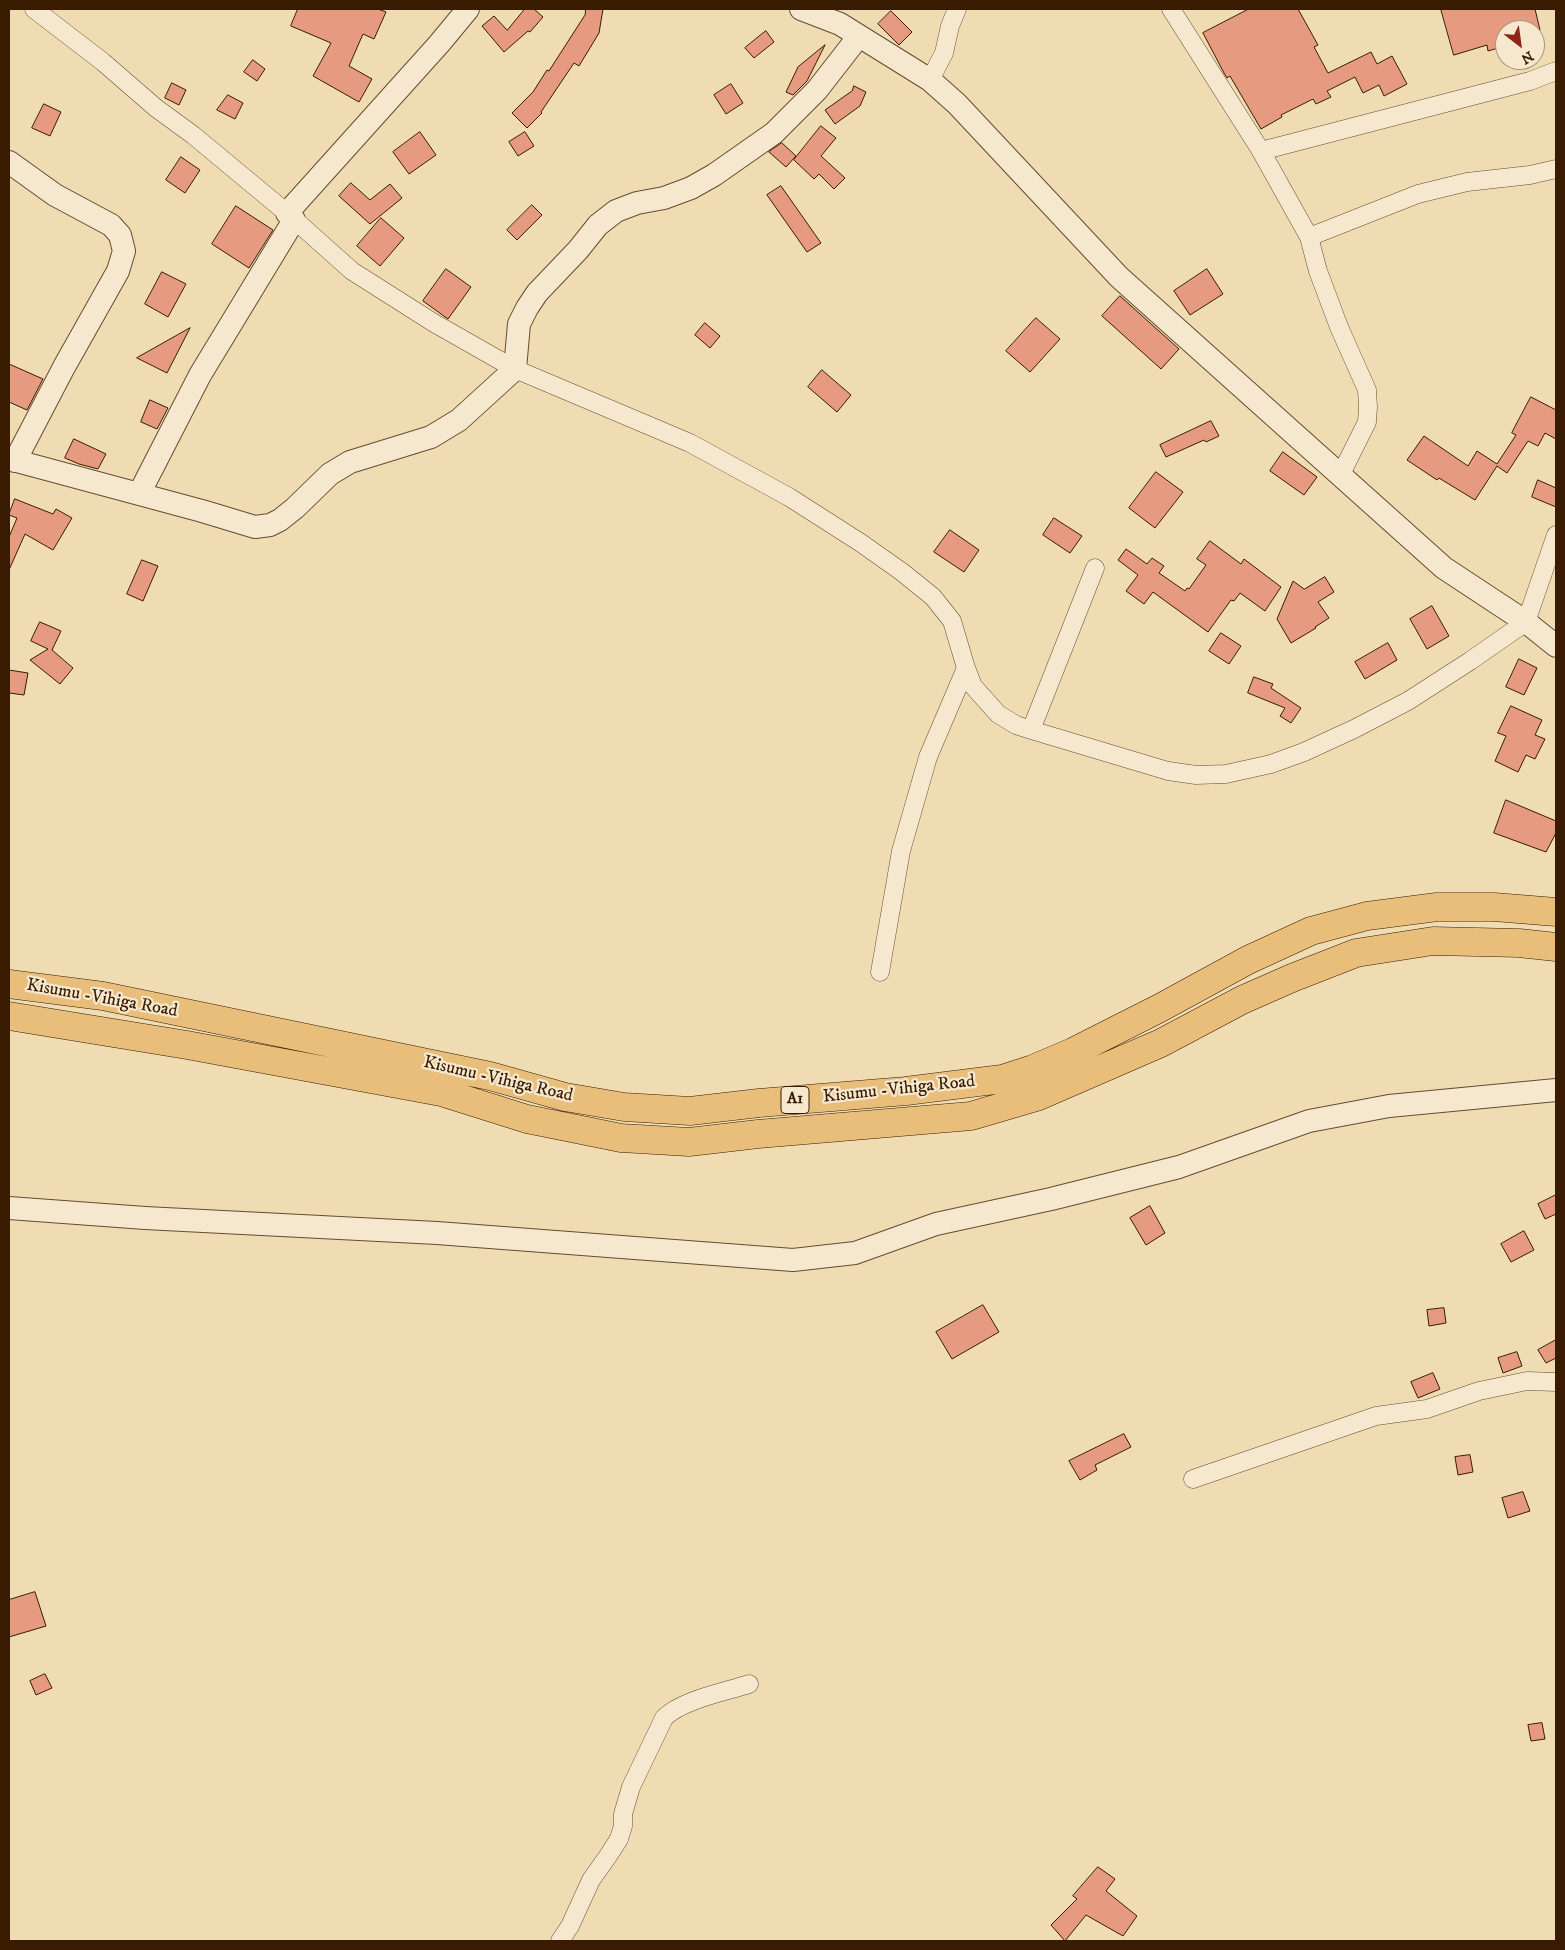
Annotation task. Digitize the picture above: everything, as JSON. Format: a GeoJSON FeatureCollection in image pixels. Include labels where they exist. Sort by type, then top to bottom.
{"type":"FeatureCollection","features":[{"type":"Feature","properties":{"kind":"highway","name":"Kisumu -Vihiga Road"},"geometry":{"type":"LineString","coordinates":[[9,984],[113,998],[490,1076],[565,1097],[624,1107],[690,1111],[906,1091],[1002,1079],[1033,1069],[1073,1052],[1160,1008],[1248,960],[1311,931],[1367,916],[1437,907],[1494,907],[1556,912]]}},
{"type":"Feature","properties":{"kind":"highway","name":"Kisumu -Vihiga Road"},"geometry":{"type":"LineString","coordinates":[[9,1016],[187,1045],[441,1092],[527,1119],[621,1138],[689,1142],[778,1132],[971,1116],[1039,1096],[1161,1043],[1242,1000],[1356,953],[1432,941],[1519,943],[1556,947]]}},
{"type":"Feature","properties":{"kind":"street"},"geometry":{"type":"LineString","coordinates":[[34,9],[103,62],[156,108],[193,135],[352,271],[434,323],[516,369],[690,443],[789,497],[902,572],[933,596],[944,608],[958,635],[966,668],[973,686],[998,714],[1016,725],[1168,771],[1196,775],[1226,774],[1271,764],[1304,752],[1408,701],[1526,622],[1556,535]]}},
{"type":"Feature","properties":{"kind":"street"},"geometry":{"type":"LineString","coordinates":[[139,494],[200,375],[290,217],[468,9]]}},
{"type":"Feature","properties":{"kind":"street"},"geometry":{"type":"LineString","coordinates":[[801,9],[840,24],[930,80],[963,111],[1119,277],[1444,568],[1526,622],[1556,646]]}},
{"type":"Feature","properties":{"kind":"street"},"geometry":{"type":"LineString","coordinates":[[930,80],[944,53],[950,26],[957,9]]}},
{"type":"Feature","properties":{"kind":"street"},"geometry":{"type":"LineString","coordinates":[[1171,9],[1261,151],[1309,237],[1318,271],[1339,327],[1367,390],[1367,422],[1340,476]]}},
{"type":"Feature","properties":{"kind":"street"},"geometry":{"type":"LineString","coordinates":[[9,162],[55,195],[111,225],[120,235],[124,251],[118,271],[12,460],[255,527],[270,525],[295,508],[330,474],[350,462],[432,438],[459,420],[516,369],[519,324],[527,308],[537,294],[578,250],[598,225],[616,211],[637,203],[664,198],[691,188],[714,175],[774,133],[817,90],[859,36]]}},
{"type":"Feature","properties":{"kind":"street"},"geometry":{"type":"LineString","coordinates":[[1261,151],[1530,81],[1556,71]]}},
{"type":"Feature","properties":{"kind":"street"},"geometry":{"type":"LineString","coordinates":[[1309,237],[1418,194],[1467,182],[1530,175],[1556,169]]}},
{"type":"Feature","properties":{"kind":"street"},"geometry":{"type":"LineString","coordinates":[[1032,730],[1096,568]]}},
{"type":"Feature","properties":{"kind":"street"},"geometry":{"type":"LineString","coordinates":[[880,972],[904,842],[928,757],[966,668]]}},
{"type":"Feature","properties":{"kind":"street"},"geometry":{"type":"LineString","coordinates":[[9,1208],[145,1218],[456,1234],[793,1260],[855,1253],[936,1224],[1051,1199],[1179,1167],[1310,1121],[1389,1106],[1556,1090]]}},
{"type":"Feature","properties":{"kind":"street"},"geometry":{"type":"LineString","coordinates":[[1193,1479],[1376,1416],[1427,1409],[1479,1391],[1527,1381],[1556,1382]]}},
{"type":"Feature","properties":{"kind":"street"},"geometry":{"type":"LineString","coordinates":[[560,1941],[570,1926],[591,1880],[619,1839],[623,1814],[631,1787],[664,1718],[670,1711],[681,1705],[749,1684]]}},
{"type":"Feature","properties":{"kind":"building"},"geometry":{"type":"Polygon","coordinates":[[[298,9],[378,9],[386,12],[374,39],[363,34],[349,66],[372,79],[359,102],[313,76],[331,43],[291,26],[298,9]]]}},
{"type":"Feature","properties":{"kind":"building"},"geometry":{"type":"Polygon","coordinates":[[[525,9],[534,9],[543,17],[530,32],[528,31],[504,52],[482,26],[494,16],[507,30],[525,9]]]}},
{"type":"Feature","properties":{"kind":"building"},"geometry":{"type":"Polygon","coordinates":[[[586,9],[603,9],[599,33],[579,66],[574,63],[542,113],[527,128],[512,113],[533,92],[547,70],[549,71],[585,15],[586,9]]]}},
{"type":"Feature","properties":{"kind":"building"},"geometry":{"type":"Polygon","coordinates":[[[1249,9],[1298,9],[1318,45],[1314,47],[1328,73],[1371,52],[1377,64],[1392,56],[1407,84],[1384,96],[1379,85],[1363,93],[1355,77],[1327,91],[1331,97],[1316,104],[1313,99],[1281,115],[1282,117],[1261,129],[1230,76],[1227,78],[1203,33],[1249,9]]]}},
{"type":"Feature","properties":{"kind":"building"},"geometry":{"type":"Polygon","coordinates":[[[1441,9],[1535,9],[1538,20],[1495,20],[1495,49],[1488,51],[1487,45],[1454,55],[1441,9]]]}},
{"type":"Feature","properties":{"kind":"building"},"geometry":{"type":"Polygon","coordinates":[[[891,11],[912,32],[899,45],[878,24],[891,11]]]}},
{"type":"Feature","properties":{"kind":"building"},"geometry":{"type":"Polygon","coordinates":[[[766,31],[774,42],[754,58],[745,48],[766,31]]]}},
{"type":"Feature","properties":{"kind":"building"},"geometry":{"type":"Polygon","coordinates":[[[825,45],[807,81],[793,95],[786,92],[798,67],[825,45]]]}},
{"type":"Feature","properties":{"kind":"building"},"geometry":{"type":"Polygon","coordinates":[[[253,60],[265,69],[257,81],[244,72],[253,60]]]}},
{"type":"Feature","properties":{"kind":"building"},"geometry":{"type":"Polygon","coordinates":[[[172,83],[186,90],[179,105],[165,98],[172,83]]]}},
{"type":"Feature","properties":{"kind":"building"},"geometry":{"type":"Polygon","coordinates":[[[731,84],[743,103],[726,114],[714,95],[731,84]]]}},
{"type":"Feature","properties":{"kind":"building"},"geometry":{"type":"Polygon","coordinates":[[[854,86],[866,92],[860,106],[835,124],[825,110],[852,91],[854,86]]]}},
{"type":"Feature","properties":{"kind":"building"},"geometry":{"type":"Polygon","coordinates":[[[228,95],[243,103],[235,119],[217,110],[228,95]]]}},
{"type":"Feature","properties":{"kind":"building"},"geometry":{"type":"Polygon","coordinates":[[[44,104],[61,112],[50,136],[32,128],[44,104]]]}},
{"type":"Feature","properties":{"kind":"building"},"geometry":{"type":"Polygon","coordinates":[[[821,126],[836,138],[821,156],[845,178],[834,189],[819,174],[814,179],[794,160],[821,126]]]}},
{"type":"Feature","properties":{"kind":"building"},"geometry":{"type":"Polygon","coordinates":[[[420,132],[436,155],[409,174],[393,152],[420,132]]]}},
{"type":"Feature","properties":{"kind":"building"},"geometry":{"type":"Polygon","coordinates":[[[525,132],[534,146],[518,156],[509,142],[525,132]]]}},
{"type":"Feature","properties":{"kind":"building"},"geometry":{"type":"Polygon","coordinates":[[[782,143],[796,156],[786,167],[769,152],[782,143]]]}},
{"type":"Feature","properties":{"kind":"building"},"geometry":{"type":"Polygon","coordinates":[[[181,157],[200,170],[185,193],[166,180],[181,157]]]}},
{"type":"Feature","properties":{"kind":"building"},"geometry":{"type":"Polygon","coordinates":[[[351,183],[370,200],[390,184],[402,198],[370,224],[339,196],[351,183]]]}},
{"type":"Feature","properties":{"kind":"building"},"geometry":{"type":"Polygon","coordinates":[[[781,186],[821,243],[807,252],[767,195],[781,186]]]}},
{"type":"Feature","properties":{"kind":"building"},"geometry":{"type":"Polygon","coordinates":[[[532,205],[542,215],[517,240],[507,230],[532,205]]]}},
{"type":"Feature","properties":{"kind":"building"},"geometry":{"type":"Polygon","coordinates":[[[236,206],[273,230],[249,268],[212,244],[236,206]]]}},
{"type":"Feature","properties":{"kind":"building"},"geometry":{"type":"Polygon","coordinates":[[[381,218],[404,238],[380,266],[357,246],[381,218]]]}},
{"type":"Feature","properties":{"kind":"building"},"geometry":{"type":"Polygon","coordinates":[[[446,269],[471,287],[448,319],[423,301],[446,269]]]}},
{"type":"Feature","properties":{"kind":"building"},"geometry":{"type":"Polygon","coordinates":[[[1207,269],[1223,294],[1190,315],[1174,291],[1207,269]]]}},
{"type":"Feature","properties":{"kind":"building"},"geometry":{"type":"Polygon","coordinates":[[[162,272],[186,284],[168,317],[145,304],[162,272]]]}},
{"type":"Feature","properties":{"kind":"building"},"geometry":{"type":"Polygon","coordinates":[[[1120,296],[1179,349],[1161,369],[1102,316],[1120,296]]]}},
{"type":"Feature","properties":{"kind":"building"},"geometry":{"type":"Polygon","coordinates":[[[1036,318],[1060,339],[1030,372],[1006,351],[1036,318]]]}},
{"type":"Feature","properties":{"kind":"building"},"geometry":{"type":"Polygon","coordinates":[[[705,323],[720,336],[710,348],[695,335],[705,323]]]}},
{"type":"Feature","properties":{"kind":"building"},"geometry":{"type":"Polygon","coordinates":[[[190,328],[167,373],[137,358],[190,328]]]}},
{"type":"Feature","properties":{"kind":"building"},"geometry":{"type":"Polygon","coordinates":[[[9,364],[43,379],[27,410],[9,402],[9,364]]]}},
{"type":"Feature","properties":{"kind":"building"},"geometry":{"type":"Polygon","coordinates":[[[822,370],[851,395],[837,412],[808,387],[822,370]]]}},
{"type":"Feature","properties":{"kind":"building"},"geometry":{"type":"Polygon","coordinates":[[[1531,397],[1556,410],[1556,439],[1545,433],[1538,446],[1528,441],[1507,473],[1497,466],[1475,500],[1439,478],[1437,480],[1407,460],[1424,436],[1468,466],[1477,451],[1497,464],[1516,435],[1512,433],[1531,397]]]}},
{"type":"Feature","properties":{"kind":"building"},"geometry":{"type":"Polygon","coordinates":[[[150,400],[168,408],[157,429],[141,422],[150,400]]]}},
{"type":"Feature","properties":{"kind":"building"},"geometry":{"type":"Polygon","coordinates":[[[1211,421],[1219,436],[1206,442],[1204,440],[1166,457],[1160,445],[1211,421]]]}},
{"type":"Feature","properties":{"kind":"building"},"geometry":{"type":"Polygon","coordinates":[[[74,439],[106,454],[98,469],[65,458],[74,439]]]}},
{"type":"Feature","properties":{"kind":"building"},"geometry":{"type":"Polygon","coordinates":[[[1283,452],[1317,477],[1304,495],[1270,471],[1283,452]]]}},
{"type":"Feature","properties":{"kind":"building"},"geometry":{"type":"Polygon","coordinates":[[[1156,472],[1183,492],[1155,528],[1129,508],[1156,472]]]}},
{"type":"Feature","properties":{"kind":"building"},"geometry":{"type":"Polygon","coordinates":[[[1538,480],[1556,488],[1556,507],[1532,497],[1538,480]]]}},
{"type":"Feature","properties":{"kind":"building"},"geometry":{"type":"Polygon","coordinates":[[[15,499],[53,514],[56,509],[72,518],[53,550],[25,534],[9,570],[9,537],[17,518],[9,515],[15,499]]]}},
{"type":"Feature","properties":{"kind":"building"},"geometry":{"type":"Polygon","coordinates":[[[1054,518],[1082,536],[1070,553],[1043,535],[1054,518]]]}},
{"type":"Feature","properties":{"kind":"building"},"geometry":{"type":"Polygon","coordinates":[[[950,530],[979,550],[964,572],[934,552],[950,530]]]}},
{"type":"Feature","properties":{"kind":"building"},"geometry":{"type":"Polygon","coordinates":[[[1210,541],[1241,564],[1244,559],[1281,587],[1265,611],[1240,593],[1234,601],[1231,600],[1208,632],[1153,592],[1144,604],[1126,591],[1138,575],[1118,560],[1126,549],[1147,564],[1152,558],[1164,566],[1159,573],[1185,591],[1187,588],[1189,589],[1206,565],[1197,559],[1210,541]]]}},
{"type":"Feature","properties":{"kind":"building"},"geometry":{"type":"Polygon","coordinates":[[[142,560],[158,566],[143,601],[127,594],[142,560]]]}},
{"type":"Feature","properties":{"kind":"building"},"geometry":{"type":"Polygon","coordinates":[[[1325,577],[1334,592],[1318,602],[1329,618],[1291,643],[1277,619],[1293,581],[1304,589],[1325,577]]]}},
{"type":"Feature","properties":{"kind":"building"},"geometry":{"type":"Polygon","coordinates":[[[1432,606],[1449,636],[1427,649],[1410,619],[1432,606]]]}},
{"type":"Feature","properties":{"kind":"building"},"geometry":{"type":"Polygon","coordinates":[[[40,622],[61,631],[52,650],[73,668],[60,684],[30,660],[48,649],[31,641],[40,622]]]}},
{"type":"Feature","properties":{"kind":"building"},"geometry":{"type":"Polygon","coordinates":[[[1221,633],[1241,646],[1229,664],[1209,651],[1221,633]]]}},
{"type":"Feature","properties":{"kind":"building"},"geometry":{"type":"Polygon","coordinates":[[[1388,643],[1397,660],[1365,679],[1355,662],[1388,643]]]}},
{"type":"Feature","properties":{"kind":"building"},"geometry":{"type":"Polygon","coordinates":[[[1519,659],[1537,668],[1524,695],[1506,687],[1519,659]]]}},
{"type":"Feature","properties":{"kind":"building"},"geometry":{"type":"Polygon","coordinates":[[[9,670],[28,673],[24,695],[9,693],[9,670]]]}},
{"type":"Feature","properties":{"kind":"building"},"geometry":{"type":"Polygon","coordinates":[[[1254,677],[1273,684],[1271,688],[1301,708],[1291,723],[1280,716],[1285,708],[1248,693],[1254,677]]]}},
{"type":"Feature","properties":{"kind":"building"},"geometry":{"type":"Polygon","coordinates":[[[1511,706],[1542,720],[1535,735],[1545,739],[1535,759],[1526,755],[1518,772],[1495,761],[1506,736],[1498,733],[1511,706]]]}},
{"type":"Feature","properties":{"kind":"building"},"geometry":{"type":"Polygon","coordinates":[[[1506,800],[1556,821],[1556,833],[1546,852],[1494,833],[1506,800]]]}},
{"type":"Feature","properties":{"kind":"building"},"geometry":{"type":"Polygon","coordinates":[[[1556,1195],[1556,1214],[1545,1219],[1538,1204],[1556,1195]]]}},
{"type":"Feature","properties":{"kind":"building"},"geometry":{"type":"Polygon","coordinates":[[[1150,1206],[1165,1233],[1146,1245],[1130,1218],[1150,1206]]]}},
{"type":"Feature","properties":{"kind":"building"},"geometry":{"type":"Polygon","coordinates":[[[1524,1231],[1534,1250],[1511,1262],[1501,1244],[1524,1231]]]}},
{"type":"Feature","properties":{"kind":"building"},"geometry":{"type":"Polygon","coordinates":[[[983,1305],[999,1332],[952,1359],[936,1332],[983,1305]]]}},
{"type":"Feature","properties":{"kind":"building"},"geometry":{"type":"Polygon","coordinates":[[[1444,1308],[1446,1323],[1429,1326],[1427,1310],[1444,1308]]]}},
{"type":"Feature","properties":{"kind":"building"},"geometry":{"type":"Polygon","coordinates":[[[1556,1340],[1556,1358],[1546,1363],[1538,1350],[1556,1340]]]}},
{"type":"Feature","properties":{"kind":"building"},"geometry":{"type":"Polygon","coordinates":[[[1517,1352],[1522,1366],[1503,1373],[1498,1358],[1517,1352]]]}},
{"type":"Feature","properties":{"kind":"building"},"geometry":{"type":"Polygon","coordinates":[[[1433,1373],[1440,1389],[1418,1398],[1411,1382],[1433,1373]]]}},
{"type":"Feature","properties":{"kind":"building"},"geometry":{"type":"Polygon","coordinates":[[[1124,1434],[1131,1447],[1095,1465],[1097,1470],[1080,1480],[1069,1461],[1124,1434]]]}},
{"type":"Feature","properties":{"kind":"building"},"geometry":{"type":"Polygon","coordinates":[[[1470,1455],[1473,1472],[1458,1475],[1455,1457],[1470,1455]]]}},
{"type":"Feature","properties":{"kind":"building"},"geometry":{"type":"Polygon","coordinates":[[[1523,1492],[1530,1511],[1508,1518],[1502,1498],[1523,1492]]]}},
{"type":"Feature","properties":{"kind":"building"},"geometry":{"type":"Polygon","coordinates":[[[35,1592],[46,1626],[9,1637],[9,1600],[35,1592]]]}},
{"type":"Feature","properties":{"kind":"building"},"geometry":{"type":"Polygon","coordinates":[[[45,1674],[52,1688],[36,1695],[30,1681],[45,1674]]]}},
{"type":"Feature","properties":{"kind":"building"},"geometry":{"type":"Polygon","coordinates":[[[1542,1723],[1545,1739],[1531,1741],[1528,1725],[1542,1723]]]}},
{"type":"Feature","properties":{"kind":"building"},"geometry":{"type":"Polygon","coordinates":[[[1098,1867],[1115,1879],[1106,1891],[1137,1916],[1123,1936],[1086,1915],[1065,1941],[1051,1925],[1077,1899],[1073,1896],[1098,1867]]]}}]}
